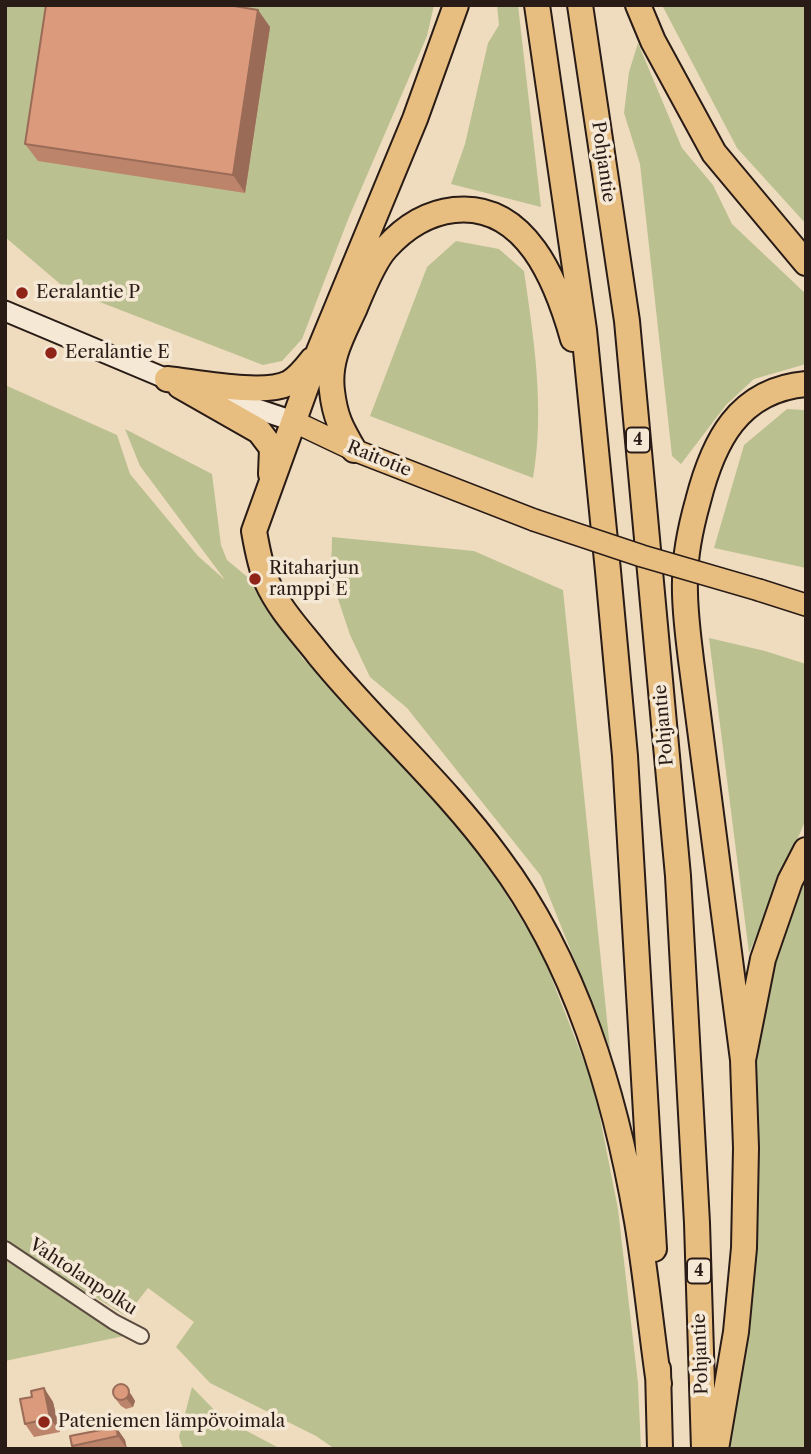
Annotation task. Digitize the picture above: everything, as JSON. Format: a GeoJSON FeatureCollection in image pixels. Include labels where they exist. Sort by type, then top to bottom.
{"type":"FeatureCollection","features":[{"type":"Feature","properties":{"kind":"highway"},"geometry":{"type":"LineString","coordinates":[[456,5],[415,119],[319,351],[254,531],[267,582],[281,607],[336,676],[415,760],[498,858],[552,946],[582,1014],[621,1144],[637,1222],[659,1384]]}},
{"type":"Feature","properties":{"kind":"highway"},"geometry":{"type":"LineString","coordinates":[[537,5],[584,330],[625,756],[650,1149],[660,1449]]}},
{"type":"Feature","properties":{"kind":"highway","name":"Pohjantie"},"geometry":{"type":"LineString","coordinates":[[580,5],[627,321],[678,876],[697,1223],[704,1449]]}},
{"type":"Feature","properties":{"kind":"highway"},"geometry":{"type":"LineString","coordinates":[[638,5],[653,41],[714,153],[806,263]]}},
{"type":"Feature","properties":{"kind":"highway"},"geometry":{"type":"LineString","coordinates":[[354,450],[337,422],[331,388],[333,355],[384,250],[407,227],[443,211],[468,208],[490,214],[504,220],[526,238],[541,258],[557,289],[592,408]]}},
{"type":"Feature","properties":{"kind":"highway"},"geometry":{"type":"LineString","coordinates":[[167,379],[234,387],[278,386],[299,376],[319,351]]}},
{"type":"Feature","properties":{"kind":"highway"},"geometry":{"type":"LineString","coordinates":[[167,379],[259,431],[272,448],[270,483]]}},
{"type":"Feature","properties":{"kind":"highway"},"geometry":{"type":"LineString","coordinates":[[716,1449],[736,1332],[744,1248],[746,1148],[743,1060],[691,660],[686,560],[709,464],[729,425],[740,412],[771,392],[806,384]]}},
{"type":"Feature","properties":{"kind":"highway"},"geometry":{"type":"LineString","coordinates":[[743,1060],[764,959],[790,881],[806,850]]}},
{"type":"Feature","properties":{"kind":"main road","name":"Raitotie"},"geometry":{"type":"LineString","coordinates":[[5,310],[167,379],[293,421],[354,450],[534,520],[642,556],[806,605]]}},
{"type":"Feature","properties":{"kind":"main road","name":"Raitotie"},"geometry":{"type":"LineString","coordinates":[[759,590],[806,597]]}},
{"type":"Feature","properties":{"kind":"street","name":"Vahtolanpolku"},"geometry":{"type":"LineString","coordinates":[[5,1249],[114,1322],[141,1336]]}},
{"type":"Feature","properties":{"kind":"green space"},"geometry":{"type":"Polygon","coordinates":[[[5,5],[434,5],[427,36],[349,217],[302,339],[282,361],[263,365],[66,289],[5,237],[5,5]]]}},
{"type":"Feature","properties":{"kind":"green space"},"geometry":{"type":"Polygon","coordinates":[[[497,5],[518,5],[541,207],[451,184],[465,144],[488,43],[499,25],[497,5]]]}},
{"type":"Feature","properties":{"kind":"green space"},"geometry":{"type":"Polygon","coordinates":[[[662,5],[806,5],[806,224],[737,148],[662,5]]]}},
{"type":"Feature","properties":{"kind":"green space"},"geometry":{"type":"Polygon","coordinates":[[[638,43],[682,148],[713,185],[732,224],[806,294],[806,364],[754,379],[726,405],[681,464],[672,456],[640,164],[624,113],[629,72],[638,43]]]}},
{"type":"Feature","properties":{"kind":"green space"},"geometry":{"type":"Polygon","coordinates":[[[456,241],[499,249],[524,271],[538,400],[533,478],[370,416],[427,267],[456,241]]]}},
{"type":"Feature","properties":{"kind":"green space"},"geometry":{"type":"Polygon","coordinates":[[[5,385],[117,435],[130,474],[198,556],[225,580],[140,466],[125,429],[212,474],[221,545],[227,560],[263,590],[281,629],[303,659],[352,705],[478,849],[541,951],[594,1087],[618,1209],[638,1383],[641,1449],[335,1449],[316,1436],[210,1383],[176,1347],[194,1322],[148,1288],[126,1316],[5,1242],[5,385]]]}},
{"type":"Feature","properties":{"kind":"green space"},"geometry":{"type":"Polygon","coordinates":[[[787,409],[806,410],[806,568],[714,548],[744,445],[787,409]]]}},
{"type":"Feature","properties":{"kind":"green space"},"geometry":{"type":"Polygon","coordinates":[[[332,537],[474,551],[563,590],[610,1049],[541,876],[407,708],[370,677],[350,635],[331,578],[332,537]]]}},
{"type":"Feature","properties":{"kind":"green space"},"geometry":{"type":"Polygon","coordinates":[[[709,638],[806,664],[806,819],[749,953],[709,638]]]}},
{"type":"Feature","properties":{"kind":"green space"},"geometry":{"type":"Polygon","coordinates":[[[806,865],[806,1449],[730,1449],[752,1076],[760,1002],[806,865]]]}},
{"type":"Feature","properties":{"kind":"green space"},"geometry":{"type":"Polygon","coordinates":[[[5,1260],[125,1333],[124,1336],[5,1361],[5,1260]]]}},
{"type":"Feature","properties":{"kind":"green space"},"geometry":{"type":"Polygon","coordinates":[[[192,1387],[222,1418],[281,1449],[183,1449],[179,1437],[192,1387]]]}},
{"type":"Feature","properties":{"kind":"building"},"geometry":{"type":"Polygon","coordinates":[[[46,5],[228,5],[258,10],[233,175],[25,144],[46,5]]]}},
{"type":"Feature","properties":{"kind":"building"},"geometry":{"type":"Polygon","coordinates":[[[121,1384],[127,1386],[127,1398],[121,1400],[115,1398],[113,1392],[115,1386],[121,1384]]]}},
{"type":"Feature","properties":{"kind":"building"},"geometry":{"type":"Polygon","coordinates":[[[44,1388],[50,1418],[25,1424],[20,1399],[32,1397],[31,1391],[44,1388]]]}},
{"type":"Feature","properties":{"kind":"building"},"geometry":{"type":"Polygon","coordinates":[[[116,1427],[118,1436],[72,1446],[70,1436],[116,1427]]]}},
{"type":"Feature","properties":{"kind":"place","name":"Eeralantie P"},"geometry":{"type":"Point","coordinates":[22,293]}},
{"type":"Feature","properties":{"kind":"place","name":"Eeralantie E"},"geometry":{"type":"Point","coordinates":[51,353]}},
{"type":"Feature","properties":{"kind":"place","name":"Ritaharjun ramppi E"},"geometry":{"type":"Point","coordinates":[255,579]}},
{"type":"Feature","properties":{"kind":"place","name":"Pateniemen lämpövoimala"},"geometry":{"type":"Point","coordinates":[44,1422]}}]}
